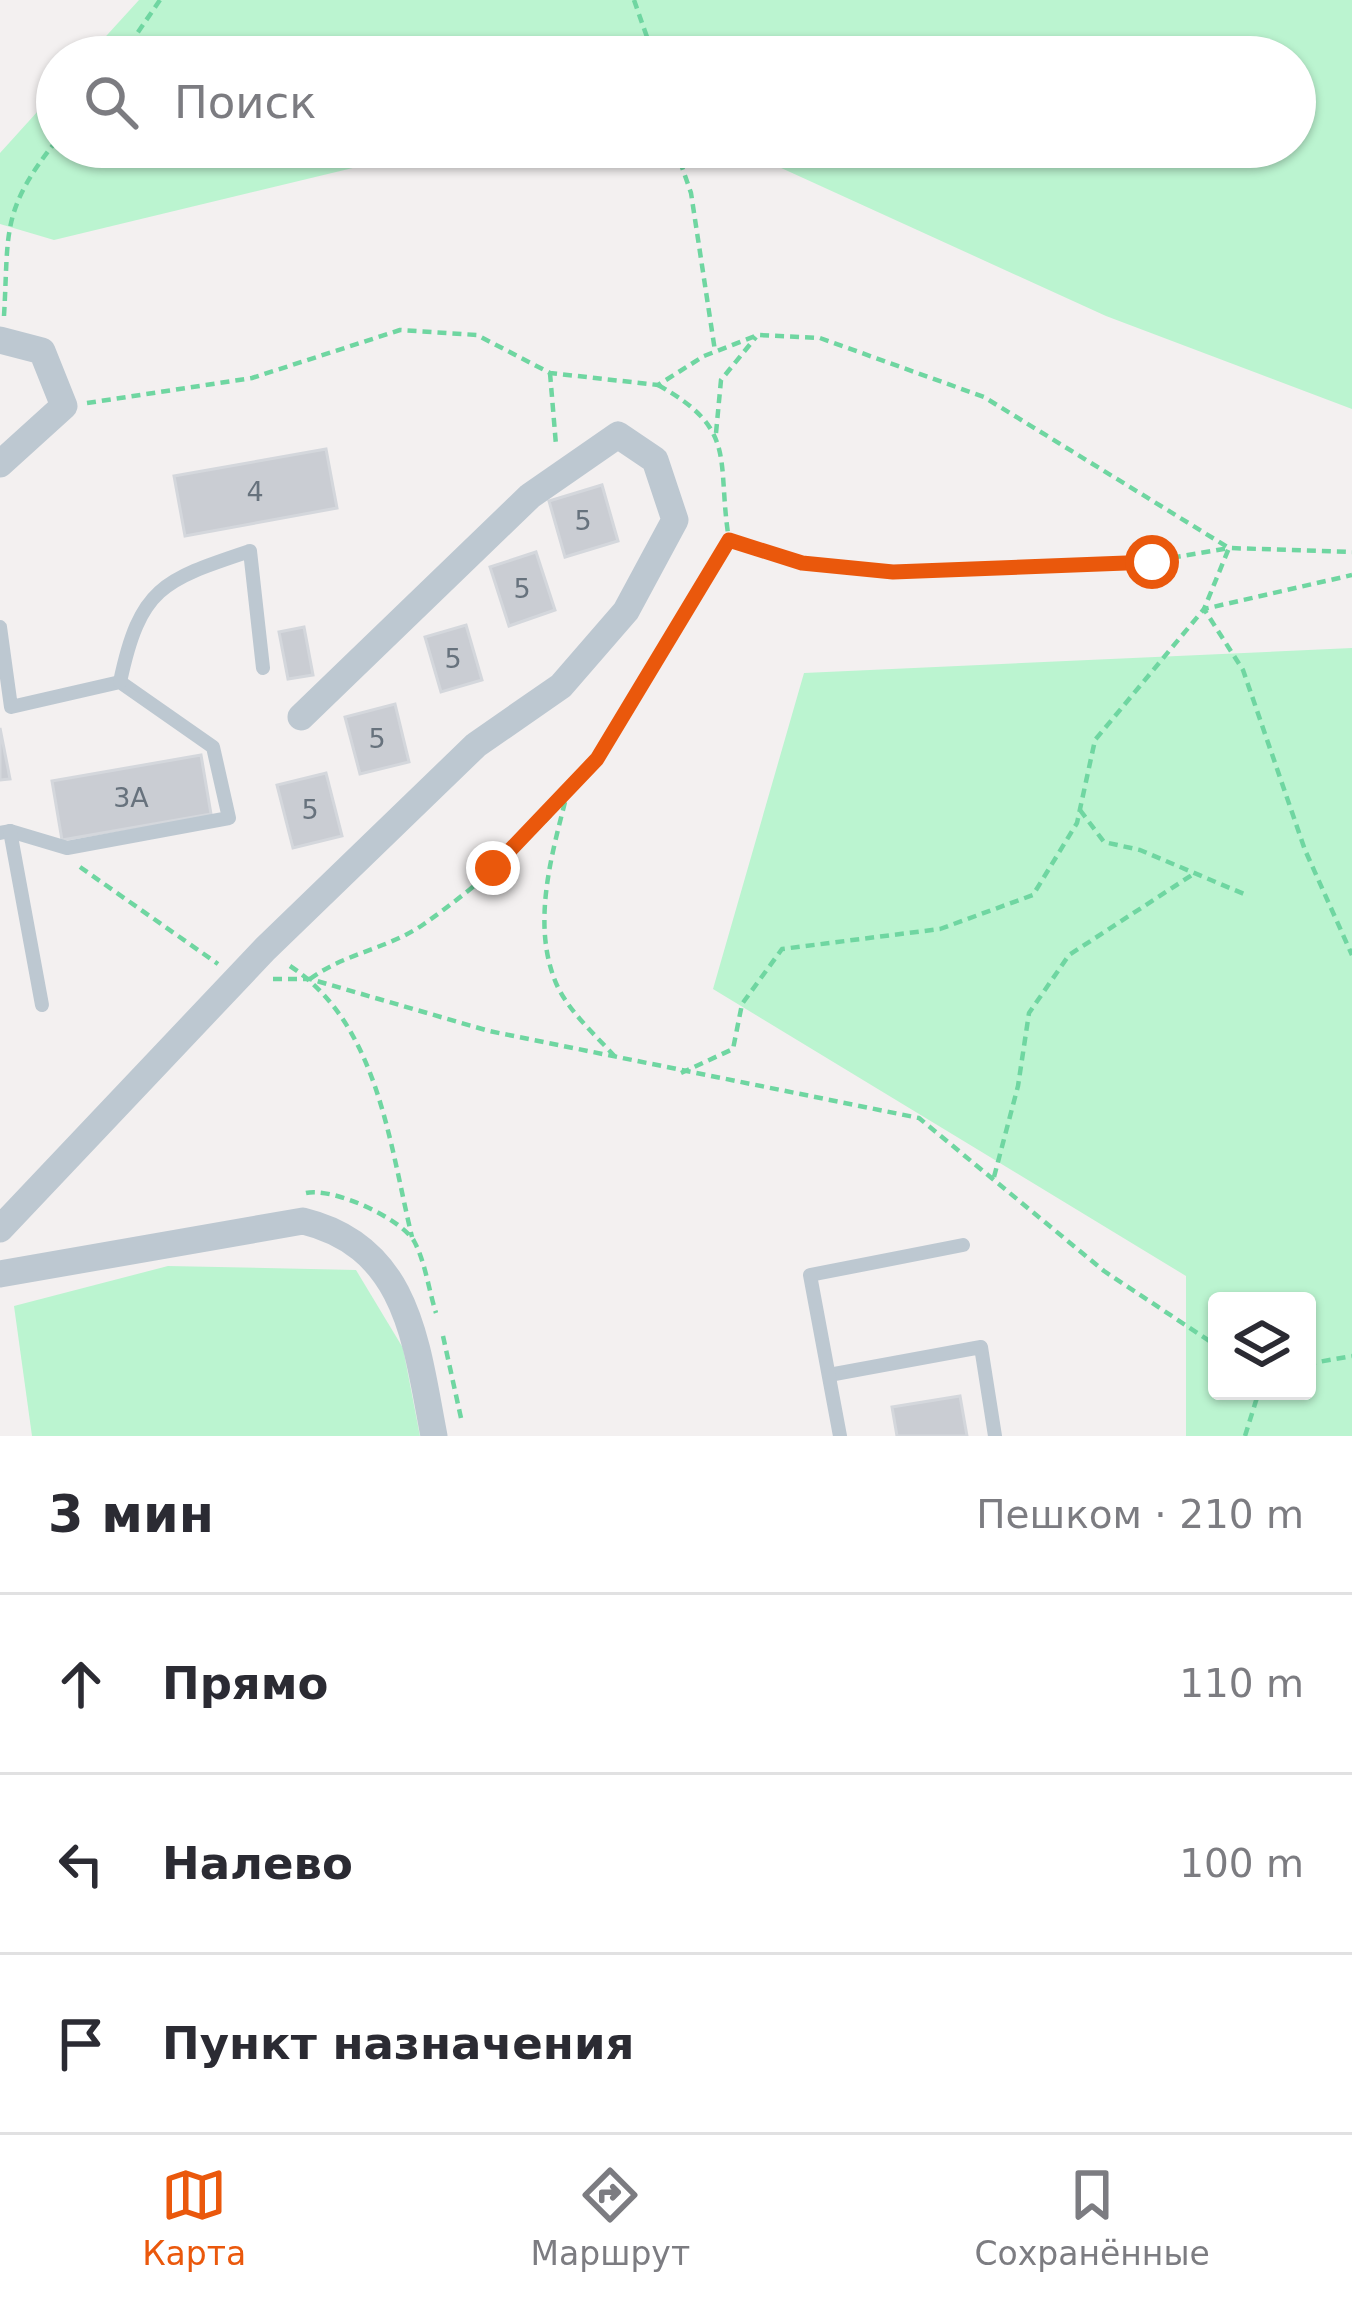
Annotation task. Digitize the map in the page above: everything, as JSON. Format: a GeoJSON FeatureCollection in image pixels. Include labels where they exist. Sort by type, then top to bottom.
{"type":"FeatureCollection","features":[{"type":"Feature","properties":{"kind":"street"},"geometry":{"type":"LineString","coordinates":[[0,464],[64,406],[42,351],[1,340]]}},
{"type":"Feature","properties":{"kind":"street"},"geometry":{"type":"LineString","coordinates":[[0,1229],[237,978],[476,745],[561,686],[626,611],[675,520],[655,460],[618,435],[558,474],[301,718]]}},
{"type":"Feature","properties":{"kind":"street"},"geometry":{"type":"LineString","coordinates":[[0,1274],[304,1221],[338,1229],[369,1249],[399,1294],[418,1349],[434,1436]]}},
{"type":"Feature","properties":{"kind":"lane"},"geometry":{"type":"LineString","coordinates":[[120,682],[131,630],[172,577],[250,551],[263,668]]}},
{"type":"Feature","properties":{"kind":"lane"},"geometry":{"type":"LineString","coordinates":[[0,627],[11,707],[120,682],[213,747],[229,818],[68,848],[5,832],[43,1006]]}},
{"type":"Feature","properties":{"kind":"lane"},"geometry":{"type":"LineString","coordinates":[[840,1436],[811,1275],[963,1245]]}},
{"type":"Feature","properties":{"kind":"lane"},"geometry":{"type":"LineString","coordinates":[[829,1375],[981,1347],[995,1436]]}},
{"type":"Feature","properties":{"kind":"path"},"geometry":{"type":"LineString","coordinates":[[136,36],[160,0]]}},
{"type":"Feature","properties":{"kind":"path"},"geometry":{"type":"LineString","coordinates":[[634,0],[647,36]]}},
{"type":"Feature","properties":{"kind":"path"},"geometry":{"type":"LineString","coordinates":[[1,340],[7,218],[36,164]]}},
{"type":"Feature","properties":{"kind":"path"},"geometry":{"type":"LineString","coordinates":[[681,168],[699,235],[716,351]]}},
{"type":"Feature","properties":{"kind":"path"},"geometry":{"type":"LineString","coordinates":[[64,406],[252,379],[400,330],[476,335],[550,373],[658,386],[698,407],[716,433]]}},
{"type":"Feature","properties":{"kind":"path"},"geometry":{"type":"LineString","coordinates":[[310,979],[333,962],[382,948],[423,925],[493,868],[566,797],[597,759],[729,540],[716,433],[721,380],[758,335]]}},
{"type":"Feature","properties":{"kind":"path"},"geometry":{"type":"LineString","coordinates":[[658,386],[716,351],[758,335],[820,338],[984,397],[1229,548]]}},
{"type":"Feature","properties":{"kind":"path"},"geometry":{"type":"LineString","coordinates":[[550,373],[558,474]]}},
{"type":"Feature","properties":{"kind":"path"},"geometry":{"type":"LineString","coordinates":[[729,540],[802,563],[893,572],[1152,562],[1229,548],[1352,552]]}},
{"type":"Feature","properties":{"kind":"path"},"geometry":{"type":"LineString","coordinates":[[681,1073],[733,1048],[742,1004],[782,949],[940,929],[1034,895],[1077,824],[1095,740],[1204,609],[1229,548]]}},
{"type":"Feature","properties":{"kind":"path"},"geometry":{"type":"LineString","coordinates":[[1204,609],[1352,575]]}},
{"type":"Feature","properties":{"kind":"path"},"geometry":{"type":"LineString","coordinates":[[1204,609],[1243,670],[1305,850],[1352,955]]}},
{"type":"Feature","properties":{"kind":"path"},"geometry":{"type":"LineString","coordinates":[[566,797],[549,866],[545,922],[554,978],[617,1059]]}},
{"type":"Feature","properties":{"kind":"path"},"geometry":{"type":"LineString","coordinates":[[1080,810],[1104,842],[1244,894]]}},
{"type":"Feature","properties":{"kind":"path"},"geometry":{"type":"LineString","coordinates":[[68,848],[77,865],[237,978]]}},
{"type":"Feature","properties":{"kind":"path"},"geometry":{"type":"LineString","coordinates":[[994,1177],[1018,1086],[1029,1013],[1069,955],[1195,872]]}},
{"type":"Feature","properties":{"kind":"path"},"geometry":{"type":"LineString","coordinates":[[310,979],[489,1031],[919,1118],[1104,1271],[1208,1340]]}},
{"type":"Feature","properties":{"kind":"path"},"geometry":{"type":"LineString","coordinates":[[310,979],[367,1055],[413,1239]]}},
{"type":"Feature","properties":{"kind":"path"},"geometry":{"type":"LineString","coordinates":[[1316,1362],[1352,1356]]}},
{"type":"Feature","properties":{"kind":"path"},"geometry":{"type":"LineString","coordinates":[[1245,1436],[1256,1400]]}},
{"type":"Feature","properties":{"kind":"green space"},"geometry":{"type":"Polygon","coordinates":[[[139,0],[1352,0],[1352,409],[1106,316],[781,168],[1316,168],[1316,36],[106,36],[139,0]]]}},
{"type":"Feature","properties":{"kind":"green space"},"geometry":{"type":"Polygon","coordinates":[[[36,113],[36,168],[353,168],[54,240],[0,224],[0,153],[36,113]]]}},
{"type":"Feature","properties":{"kind":"green space"},"geometry":{"type":"Polygon","coordinates":[[[1352,648],[1352,1436],[1186,1436],[1186,1276],[713,989],[804,673],[1352,648]]]}},
{"type":"Feature","properties":{"kind":"green space"},"geometry":{"type":"Polygon","coordinates":[[[168,1266],[356,1270],[403,1348],[420,1436],[32,1436],[14,1306],[168,1266]]]}},
{"type":"Feature","properties":{"kind":"building"},"geometry":{"type":"Polygon","coordinates":[[[326,449],[337,508],[185,536],[174,476],[326,449]]]}},
{"type":"Feature","properties":{"kind":"building"},"geometry":{"type":"Polygon","coordinates":[[[602,485],[618,541],[565,557],[549,501],[602,485]]]}},
{"type":"Feature","properties":{"kind":"building"},"geometry":{"type":"Polygon","coordinates":[[[536,552],[555,610],[509,626],[490,567],[536,552]]]}},
{"type":"Feature","properties":{"kind":"building"},"geometry":{"type":"Polygon","coordinates":[[[466,625],[482,680],[441,692],[425,637],[466,625]]]}},
{"type":"Feature","properties":{"kind":"building"},"geometry":{"type":"Polygon","coordinates":[[[304,627],[313,675],[288,679],[279,632],[304,627]]]}},
{"type":"Feature","properties":{"kind":"building"},"geometry":{"type":"Polygon","coordinates":[[[395,704],[409,762],[360,774],[345,717],[395,704]]]}},
{"type":"Feature","properties":{"kind":"building"},"geometry":{"type":"Polygon","coordinates":[[[0,728],[10,779],[0,780],[0,728]]]}},
{"type":"Feature","properties":{"kind":"building"},"geometry":{"type":"Polygon","coordinates":[[[201,755],[211,814],[62,840],[52,781],[201,755]]]}},
{"type":"Feature","properties":{"kind":"building"},"geometry":{"type":"Polygon","coordinates":[[[326,773],[342,836],[293,848],[277,785],[326,773]]]}},
{"type":"Feature","properties":{"kind":"building"},"geometry":{"type":"Polygon","coordinates":[[[960,1396],[967,1436],[897,1436],[892,1407],[960,1396]]]}},
{"type":"Feature","properties":{"kind":"route"},"geometry":{"type":"LineString","coordinates":[[493,868],[566,797],[597,759],[729,540],[802,563],[893,572],[1152,562]]}}]}
